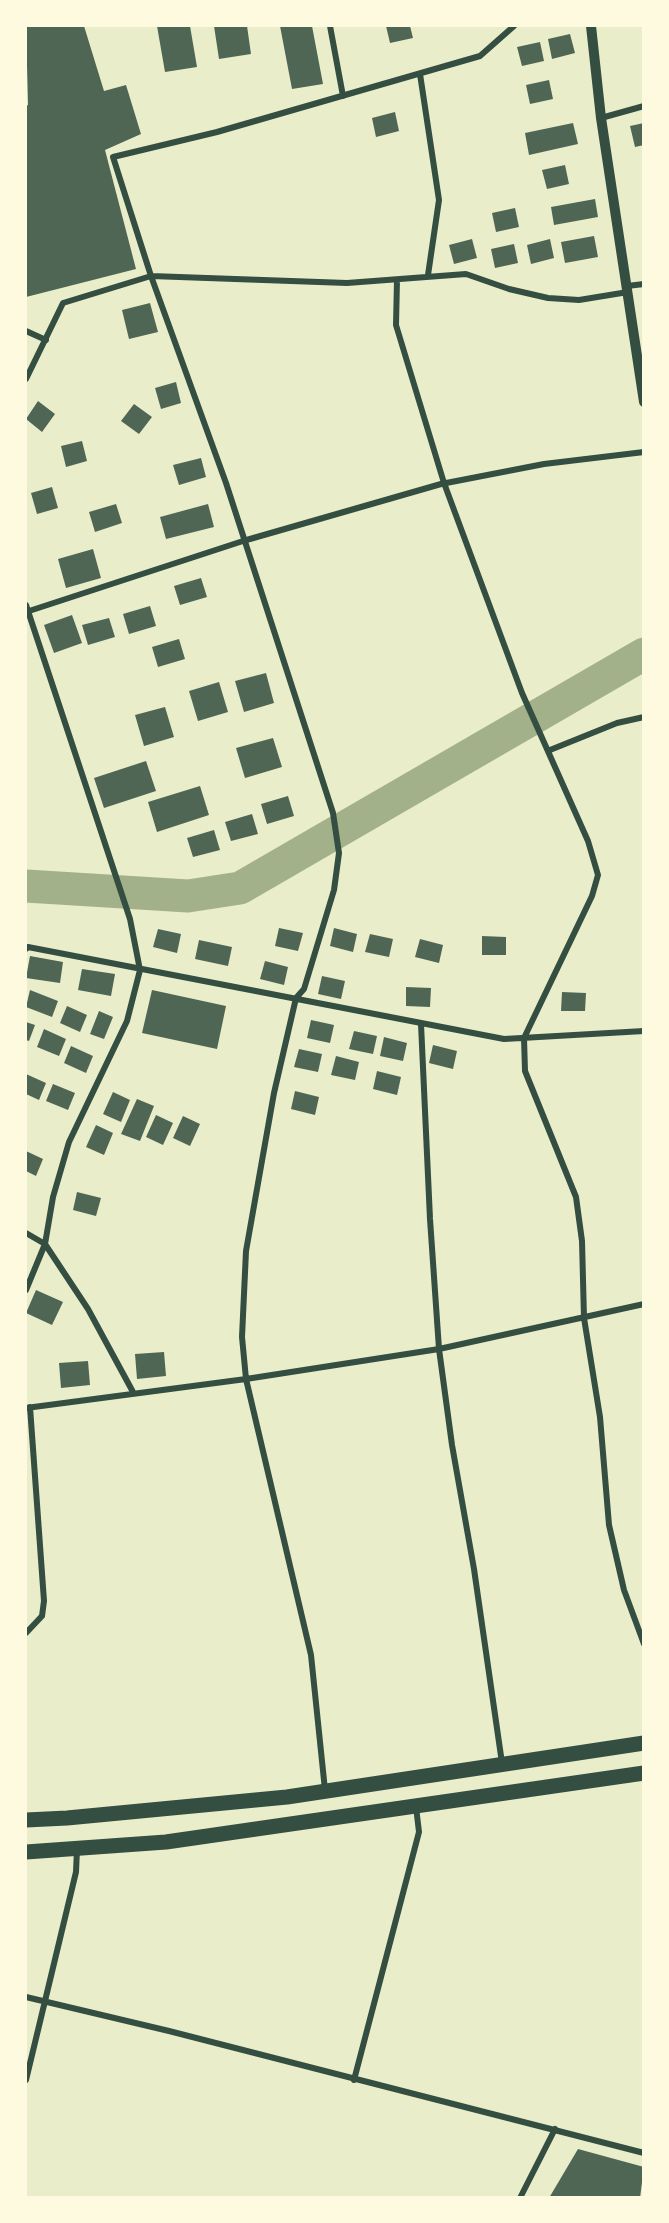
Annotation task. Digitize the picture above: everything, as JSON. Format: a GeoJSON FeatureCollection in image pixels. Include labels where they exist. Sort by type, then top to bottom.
{"type":"FeatureCollection","features":[{"type":"Feature","properties":{"kind":"main road"},"geometry":{"type":"LineString","coordinates":[[26,1820],[67,1818],[326,1792],[502,1763],[644,1743]]}},
{"type":"Feature","properties":{"kind":"main road"},"geometry":{"type":"LineString","coordinates":[[26,1852],[166,1842],[644,1773]]}},
{"type":"Feature","properties":{"kind":"street"},"geometry":{"type":"LineString","coordinates":[[330,26],[344,96]]}},
{"type":"Feature","properties":{"kind":"street"},"geometry":{"type":"LineString","coordinates":[[326,1792],[310,1654],[246,1379],[242,1337],[246,1251],[274,1093],[296,998],[304,989],[334,890],[339,853],[333,813],[226,483],[151,276],[113,157],[344,96],[480,56],[514,26]]}},
{"type":"Feature","properties":{"kind":"street"},"geometry":{"type":"LineString","coordinates":[[591,26],[601,118],[644,402]]}},
{"type":"Feature","properties":{"kind":"street"},"geometry":{"type":"LineString","coordinates":[[420,74],[439,201],[428,275]]}},
{"type":"Feature","properties":{"kind":"street"},"geometry":{"type":"LineString","coordinates":[[601,118],[644,106]]}},
{"type":"Feature","properties":{"kind":"street"},"geometry":{"type":"LineString","coordinates":[[26,379],[63,303],[151,276],[264,282],[396,280],[428,275],[466,274],[509,289],[548,298],[579,300],[644,284]]}},
{"type":"Feature","properties":{"kind":"street"},"geometry":{"type":"LineString","coordinates":[[396,280],[396,325],[444,483],[526,701],[550,750],[588,841],[598,875],[592,896],[524,1038],[525,1071],[576,1197],[582,1241],[584,1318],[600,1417],[609,1525],[624,1590],[644,1644]]}},
{"type":"Feature","properties":{"kind":"street"},"geometry":{"type":"LineString","coordinates":[[26,331],[46,340]]}},
{"type":"Feature","properties":{"kind":"street"},"geometry":{"type":"LineString","coordinates":[[26,1290],[45,1244],[53,1197],[69,1142],[127,1021],[140,970],[130,919],[26,610],[243,541],[444,483],[544,464],[644,452]]}},
{"type":"Feature","properties":{"kind":"street"},"geometry":{"type":"LineString","coordinates":[[550,750],[617,723],[644,717]]}},
{"type":"Feature","properties":{"kind":"street"},"geometry":{"type":"LineString","coordinates":[[26,949],[28,946],[140,970],[504,1039],[644,1031]]}},
{"type":"Feature","properties":{"kind":"street"},"geometry":{"type":"LineString","coordinates":[[421,1024],[439,1349],[502,1763]]}},
{"type":"Feature","properties":{"kind":"street"},"geometry":{"type":"LineString","coordinates":[[26,1233],[45,1244],[88,1309],[133,1392]]}},
{"type":"Feature","properties":{"kind":"street"},"geometry":{"type":"LineString","coordinates":[[26,1633],[42,1616],[44,1601],[28,1408],[133,1392],[246,1379],[439,1349],[644,1304]]}},
{"type":"Feature","properties":{"kind":"street"},"geometry":{"type":"LineString","coordinates":[[354,2080],[419,1832],[416,1807]]}},
{"type":"Feature","properties":{"kind":"street"},"geometry":{"type":"LineString","coordinates":[[26,2080],[76,1872],[77,1849]]}},
{"type":"Feature","properties":{"kind":"street"},"geometry":{"type":"LineString","coordinates":[[26,1997],[169,2031],[644,2153]]}},
{"type":"Feature","properties":{"kind":"street"},"geometry":{"type":"LineString","coordinates":[[520,2198],[555,2129]]}},
{"type":"Feature","properties":{"kind":"building"},"geometry":{"type":"Polygon","coordinates":[[[26,26],[84,26],[104,91],[126,85],[141,134],[105,150],[136,269],[26,297],[26,106],[28,105],[26,26]]]}},
{"type":"Feature","properties":{"kind":"building"},"geometry":{"type":"Polygon","coordinates":[[[157,26],[190,26],[197,67],[165,72],[157,26]]]}},
{"type":"Feature","properties":{"kind":"building"},"geometry":{"type":"Polygon","coordinates":[[[214,26],[247,26],[251,54],[219,59],[214,26]]]}},
{"type":"Feature","properties":{"kind":"building"},"geometry":{"type":"Polygon","coordinates":[[[280,26],[312,26],[323,84],[292,89],[280,26]]]}},
{"type":"Feature","properties":{"kind":"building"},"geometry":{"type":"Polygon","coordinates":[[[386,26],[410,26],[413,38],[390,43],[386,26]]]}},
{"type":"Feature","properties":{"kind":"building"},"geometry":{"type":"Polygon","coordinates":[[[570,34],[575,53],[552,59],[548,39],[570,34]]]}},
{"type":"Feature","properties":{"kind":"building"},"geometry":{"type":"Polygon","coordinates":[[[540,42],[544,61],[522,66],[517,47],[540,42]]]}},
{"type":"Feature","properties":{"kind":"building"},"geometry":{"type":"Polygon","coordinates":[[[549,80],[553,99],[530,104],[526,85],[549,80]]]}},
{"type":"Feature","properties":{"kind":"building"},"geometry":{"type":"Polygon","coordinates":[[[395,112],[399,131],[376,137],[372,118],[395,112]]]}},
{"type":"Feature","properties":{"kind":"building"},"geometry":{"type":"Polygon","coordinates":[[[573,123],[578,144],[529,155],[525,133],[573,123]]]}},
{"type":"Feature","properties":{"kind":"building"},"geometry":{"type":"Polygon","coordinates":[[[644,123],[644,145],[635,147],[630,126],[644,123]]]}},
{"type":"Feature","properties":{"kind":"building"},"geometry":{"type":"Polygon","coordinates":[[[565,165],[569,184],[547,189],[542,170],[565,165]]]}},
{"type":"Feature","properties":{"kind":"building"},"geometry":{"type":"Polygon","coordinates":[[[595,199],[598,217],[554,225],[551,207],[595,199]]]}},
{"type":"Feature","properties":{"kind":"building"},"geometry":{"type":"Polygon","coordinates":[[[515,208],[519,227],[496,232],[492,213],[515,208]]]}},
{"type":"Feature","properties":{"kind":"building"},"geometry":{"type":"Polygon","coordinates":[[[594,236],[598,257],[565,263],[561,242],[594,236]]]}},
{"type":"Feature","properties":{"kind":"building"},"geometry":{"type":"Polygon","coordinates":[[[472,239],[477,258],[454,264],[449,245],[472,239]]]}},
{"type":"Feature","properties":{"kind":"building"},"geometry":{"type":"Polygon","coordinates":[[[550,239],[554,258],[531,264],[527,245],[550,239]]]}},
{"type":"Feature","properties":{"kind":"building"},"geometry":{"type":"Polygon","coordinates":[[[514,244],[518,263],[495,268],[491,249],[514,244]]]}},
{"type":"Feature","properties":{"kind":"building"},"geometry":{"type":"Polygon","coordinates":[[[150,303],[158,332],[129,339],[122,310],[150,303]]]}},
{"type":"Feature","properties":{"kind":"building"},"geometry":{"type":"Polygon","coordinates":[[[176,382],[181,403],[161,409],[155,388],[176,382]]]}},
{"type":"Feature","properties":{"kind":"building"},"geometry":{"type":"Polygon","coordinates":[[[38,401],[55,414],[42,432],[26,419],[38,401]]]}},
{"type":"Feature","properties":{"kind":"building"},"geometry":{"type":"Polygon","coordinates":[[[134,404],[152,417],[139,434],[121,421],[134,404]]]}},
{"type":"Feature","properties":{"kind":"building"},"geometry":{"type":"Polygon","coordinates":[[[82,441],[87,461],[66,467],[61,446],[82,441]]]}},
{"type":"Feature","properties":{"kind":"building"},"geometry":{"type":"Polygon","coordinates":[[[201,458],[206,477],[179,485],[173,465],[201,458]]]}},
{"type":"Feature","properties":{"kind":"building"},"geometry":{"type":"Polygon","coordinates":[[[52,487],[58,508],[37,514],[31,493],[52,487]]]}},
{"type":"Feature","properties":{"kind":"building"},"geometry":{"type":"Polygon","coordinates":[[[116,504],[122,523],[95,532],[89,512],[116,504]]]}},
{"type":"Feature","properties":{"kind":"building"},"geometry":{"type":"Polygon","coordinates":[[[208,504],[214,527],[166,539],[160,517],[208,504]]]}},
{"type":"Feature","properties":{"kind":"building"},"geometry":{"type":"Polygon","coordinates":[[[93,549],[101,578],[66,588],[58,559],[93,549]]]}},
{"type":"Feature","properties":{"kind":"building"},"geometry":{"type":"Polygon","coordinates":[[[201,578],[207,597],[180,605],[174,586],[201,578]]]}},
{"type":"Feature","properties":{"kind":"building"},"geometry":{"type":"Polygon","coordinates":[[[150,606],[156,626],[129,634],[123,614],[150,606]]]}},
{"type":"Feature","properties":{"kind":"building"},"geometry":{"type":"Polygon","coordinates":[[[72,615],[82,643],[54,653],[44,625],[72,615]]]}},
{"type":"Feature","properties":{"kind":"building"},"geometry":{"type":"Polygon","coordinates":[[[109,618],[115,637],[88,645],[82,625],[109,618]]]}},
{"type":"Feature","properties":{"kind":"building"},"geometry":{"type":"Polygon","coordinates":[[[179,639],[185,659],[158,667],[152,647],[179,639]]]}},
{"type":"Feature","properties":{"kind":"building"},"geometry":{"type":"Polygon","coordinates":[[[266,673],[274,703],[244,712],[235,681],[266,673]]]}},
{"type":"Feature","properties":{"kind":"building"},"geometry":{"type":"Polygon","coordinates":[[[219,682],[228,712],[198,721],[189,691],[219,682]]]}},
{"type":"Feature","properties":{"kind":"building"},"geometry":{"type":"Polygon","coordinates":[[[165,707],[174,737],[144,746],[135,715],[165,707]]]}},
{"type":"Feature","properties":{"kind":"building"},"geometry":{"type":"Polygon","coordinates":[[[273,738],[282,767],[245,778],[236,748],[273,738]]]}},
{"type":"Feature","properties":{"kind":"building"},"geometry":{"type":"Polygon","coordinates":[[[146,761],[156,791],[104,808],[94,778],[146,761]]]}},
{"type":"Feature","properties":{"kind":"building"},"geometry":{"type":"Polygon","coordinates":[[[200,786],[209,815],[157,832],[148,802],[200,786]]]}},
{"type":"Feature","properties":{"kind":"building"},"geometry":{"type":"Polygon","coordinates":[[[288,796],[294,816],[267,824],[261,804],[288,796]]]}},
{"type":"Feature","properties":{"kind":"building"},"geometry":{"type":"Polygon","coordinates":[[[252,814],[258,834],[231,841],[225,822],[252,814]]]}},
{"type":"Feature","properties":{"kind":"building"},"geometry":{"type":"Polygon","coordinates":[[[214,830],[220,850],[193,857],[187,838],[214,830]]]}},
{"type":"Feature","properties":{"kind":"building"},"geometry":{"type":"Polygon","coordinates":[[[279,928],[303,933],[298,951],[275,946],[279,928]]]}},
{"type":"Feature","properties":{"kind":"building"},"geometry":{"type":"Polygon","coordinates":[[[334,928],[357,934],[353,952],[330,946],[334,928]]]}},
{"type":"Feature","properties":{"kind":"building"},"geometry":{"type":"Polygon","coordinates":[[[158,929],[181,934],[177,953],[153,947],[158,929]]]}},
{"type":"Feature","properties":{"kind":"building"},"geometry":{"type":"Polygon","coordinates":[[[370,934],[393,939],[389,957],[365,952],[370,934]]]}},
{"type":"Feature","properties":{"kind":"building"},"geometry":{"type":"Polygon","coordinates":[[[482,936],[506,937],[506,955],[482,955],[482,936]]]}},
{"type":"Feature","properties":{"kind":"building"},"geometry":{"type":"Polygon","coordinates":[[[420,939],[443,945],[439,963],[415,957],[420,939]]]}},
{"type":"Feature","properties":{"kind":"building"},"geometry":{"type":"Polygon","coordinates":[[[199,940],[232,947],[228,966],[195,959],[199,940]]]}},
{"type":"Feature","properties":{"kind":"building"},"geometry":{"type":"Polygon","coordinates":[[[30,956],[63,962],[60,983],[26,978],[30,956]]]}},
{"type":"Feature","properties":{"kind":"building"},"geometry":{"type":"Polygon","coordinates":[[[265,961],[288,967],[284,985],[260,979],[265,961]]]}},
{"type":"Feature","properties":{"kind":"building"},"geometry":{"type":"Polygon","coordinates":[[[82,969],[115,974],[111,996],[78,990],[82,969]]]}},
{"type":"Feature","properties":{"kind":"building"},"geometry":{"type":"Polygon","coordinates":[[[322,976],[345,981],[341,999],[318,994],[322,976]]]}},
{"type":"Feature","properties":{"kind":"building"},"geometry":{"type":"Polygon","coordinates":[[[406,987],[431,988],[430,1007],[406,1006],[406,987]]]}},
{"type":"Feature","properties":{"kind":"building"},"geometry":{"type":"Polygon","coordinates":[[[30,990],[58,1001],[52,1017],[26,1007],[30,990]]]}},
{"type":"Feature","properties":{"kind":"building"},"geometry":{"type":"Polygon","coordinates":[[[152,990],[226,1006],[217,1049],[142,1033],[152,990]]]}},
{"type":"Feature","properties":{"kind":"building"},"geometry":{"type":"Polygon","coordinates":[[[562,992],[586,993],[585,1011],[561,1011],[562,992]]]}},
{"type":"Feature","properties":{"kind":"building"},"geometry":{"type":"Polygon","coordinates":[[[67,1006],[87,1015],[80,1032],[60,1023],[67,1006]]]}},
{"type":"Feature","properties":{"kind":"building"},"geometry":{"type":"Polygon","coordinates":[[[99,1011],[113,1017],[104,1039],[90,1034],[99,1011]]]}},
{"type":"Feature","properties":{"kind":"building"},"geometry":{"type":"Polygon","coordinates":[[[311,1020],[334,1025],[330,1043],[307,1038],[311,1020]]]}},
{"type":"Feature","properties":{"kind":"building"},"geometry":{"type":"Polygon","coordinates":[[[26,1022],[35,1025],[29,1041],[26,1040],[26,1022]]]}},
{"type":"Feature","properties":{"kind":"building"},"geometry":{"type":"Polygon","coordinates":[[[44,1029],[66,1039],[59,1056],[37,1047],[44,1029]]]}},
{"type":"Feature","properties":{"kind":"building"},"geometry":{"type":"Polygon","coordinates":[[[354,1031],[377,1036],[373,1054],[349,1049],[354,1031]]]}},
{"type":"Feature","properties":{"kind":"building"},"geometry":{"type":"Polygon","coordinates":[[[384,1037],[407,1043],[403,1061],[380,1056],[384,1037]]]}},
{"type":"Feature","properties":{"kind":"building"},"geometry":{"type":"Polygon","coordinates":[[[433,1045],[457,1051],[453,1069],[429,1063],[433,1045]]]}},
{"type":"Feature","properties":{"kind":"building"},"geometry":{"type":"Polygon","coordinates":[[[71,1046],[93,1056],[86,1073],[64,1063],[71,1046]]]}},
{"type":"Feature","properties":{"kind":"building"},"geometry":{"type":"Polygon","coordinates":[[[299,1049],[322,1054],[318,1072],[294,1067],[299,1049]]]}},
{"type":"Feature","properties":{"kind":"building"},"geometry":{"type":"Polygon","coordinates":[[[336,1056],[359,1062],[355,1080],[331,1075],[336,1056]]]}},
{"type":"Feature","properties":{"kind":"building"},"geometry":{"type":"Polygon","coordinates":[[[377,1071],[401,1077],[397,1095],[373,1089],[377,1071]]]}},
{"type":"Feature","properties":{"kind":"building"},"geometry":{"type":"Polygon","coordinates":[[[26,1074],[46,1083],[39,1100],[26,1094],[26,1074]]]}},
{"type":"Feature","properties":{"kind":"building"},"geometry":{"type":"Polygon","coordinates":[[[53,1084],[75,1093],[68,1110],[46,1101],[53,1084]]]}},
{"type":"Feature","properties":{"kind":"building"},"geometry":{"type":"Polygon","coordinates":[[[295,1091],[319,1097],[315,1115],[291,1109],[295,1091]]]}},
{"type":"Feature","properties":{"kind":"building"},"geometry":{"type":"Polygon","coordinates":[[[113,1092],[130,1100],[121,1122],[103,1114],[113,1092]]]}},
{"type":"Feature","properties":{"kind":"building"},"geometry":{"type":"Polygon","coordinates":[[[137,1099],[154,1106],[140,1141],[121,1134],[137,1099]]]}},
{"type":"Feature","properties":{"kind":"building"},"geometry":{"type":"Polygon","coordinates":[[[156,1115],[173,1123],[163,1145],[146,1137],[156,1115]]]}},
{"type":"Feature","properties":{"kind":"building"},"geometry":{"type":"Polygon","coordinates":[[[183,1116],[200,1124],[190,1146],[173,1138],[183,1116]]]}},
{"type":"Feature","properties":{"kind":"building"},"geometry":{"type":"Polygon","coordinates":[[[96,1125],[113,1133],[104,1155],[86,1147],[96,1125]]]}},
{"type":"Feature","properties":{"kind":"building"},"geometry":{"type":"Polygon","coordinates":[[[26,1151],[43,1159],[36,1176],[26,1171],[26,1151]]]}},
{"type":"Feature","properties":{"kind":"building"},"geometry":{"type":"Polygon","coordinates":[[[77,1192],[101,1198],[96,1216],[73,1210],[77,1192]]]}},
{"type":"Feature","properties":{"kind":"building"},"geometry":{"type":"Polygon","coordinates":[[[36,1290],[63,1302],[52,1325],[26,1313],[36,1290]]]}},
{"type":"Feature","properties":{"kind":"building"},"geometry":{"type":"Polygon","coordinates":[[[164,1352],[166,1376],[137,1379],[135,1354],[164,1352]]]}},
{"type":"Feature","properties":{"kind":"building"},"geometry":{"type":"Polygon","coordinates":[[[88,1361],[90,1385],[61,1388],[59,1363],[88,1361]]]}},
{"type":"Feature","properties":{"kind":"building"},"geometry":{"type":"Polygon","coordinates":[[[578,2149],[644,2167],[640,2198],[549,2198],[578,2149]]]}},
{"type":"Feature","properties":{"kind":"waterway"},"geometry":{"type":"LineString","coordinates":[[26,886],[188,896],[240,888],[644,654]]}}]}
